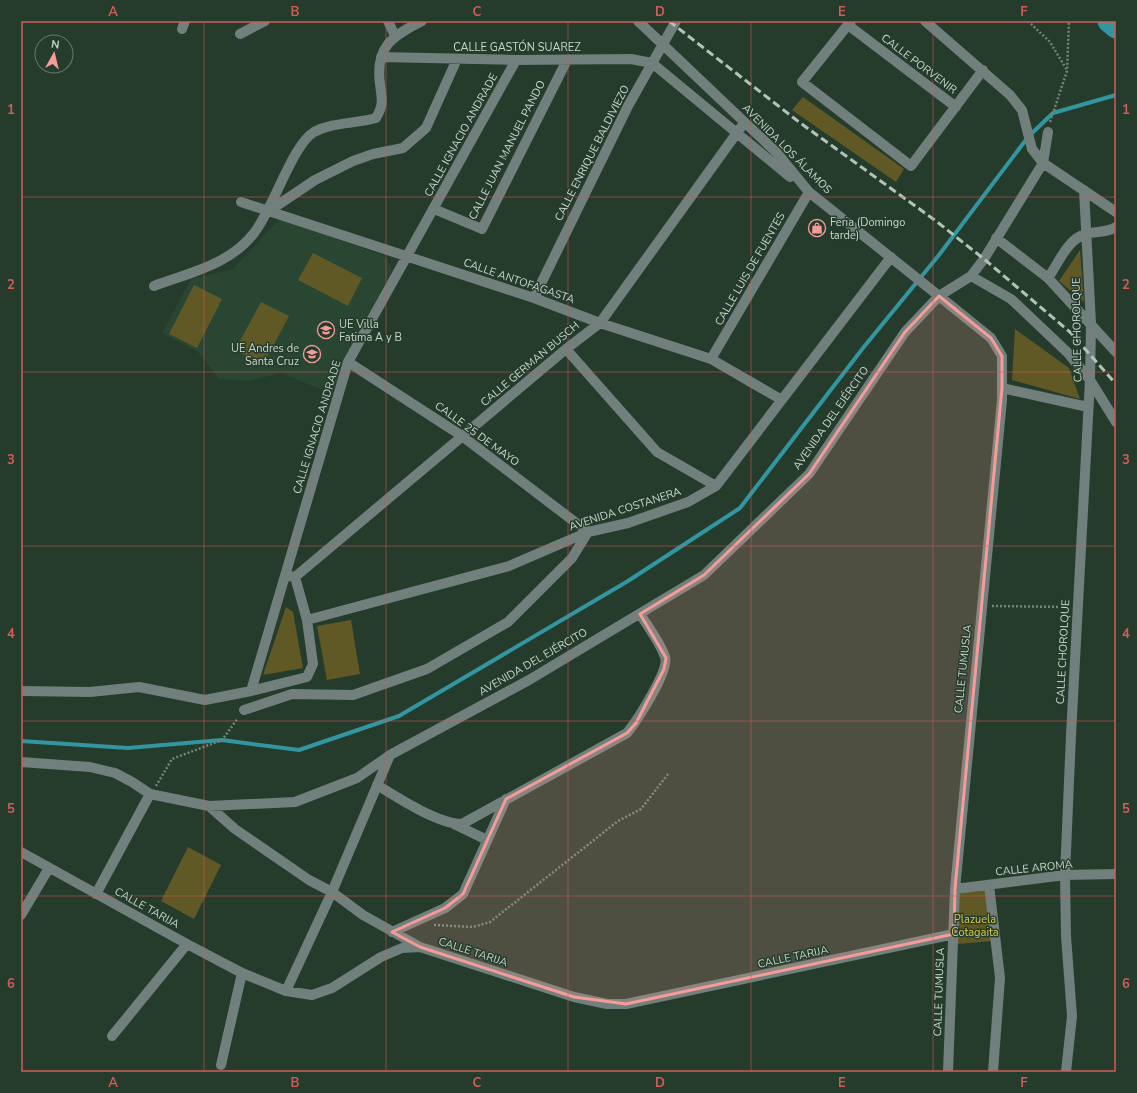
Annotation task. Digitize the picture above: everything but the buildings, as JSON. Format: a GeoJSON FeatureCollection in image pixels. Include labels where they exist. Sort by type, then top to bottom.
{"type":"FeatureCollection","features":[{"type":"Feature","properties":{"kind":"street"},"geometry":{"type":"LineString","coordinates":[[240,34],[265,21]]}},
{"type":"Feature","properties":{"kind":"street"},"geometry":{"type":"LineString","coordinates":[[388,21],[395,36]]}},
{"type":"Feature","properties":{"kind":"street"},"geometry":{"type":"LineString","coordinates":[[154,286],[218,262],[254,234],[269,212],[299,146],[313,133],[334,124],[359,123],[376,118],[383,106],[379,79],[380,57],[387,44],[395,36],[422,21]]}},
{"type":"Feature","properties":{"kind":"street","name":"AVENIDA LOS ÁLAMOS"},"geometry":{"type":"LineString","coordinates":[[638,21],[777,153],[809,192],[928,287]]}},
{"type":"Feature","properties":{"kind":"street","name":"CALLE ENRIQUE BALDIVIEZO"},"geometry":{"type":"LineString","coordinates":[[534,298],[628,106],[676,21]]}},
{"type":"Feature","properties":{"kind":"street"},"geometry":{"type":"LineString","coordinates":[[925,21],[1010,94],[1022,110],[1032,149],[1043,163],[1116,212]]}},
{"type":"Feature","properties":{"kind":"street"},"geometry":{"type":"LineString","coordinates":[[849,23],[802,82],[910,166],[983,70]]}},
{"type":"Feature","properties":{"kind":"street","name":"CALLE PORVENIR"},"geometry":{"type":"LineString","coordinates":[[849,23],[956,107]]}},
{"type":"Feature","properties":{"kind":"street","name":"CALLE GASTÓN SUAREZ"},"geometry":{"type":"LineString","coordinates":[[380,57],[516,60],[631,59],[652,63]]}},
{"type":"Feature","properties":{"kind":"street"},"geometry":{"type":"LineString","coordinates":[[269,212],[314,180],[353,161],[373,154],[404,148],[426,128],[457,59]]}},
{"type":"Feature","properties":{"kind":"street","name":"CALLE IGNACIO ANDRADE"},"geometry":{"type":"LineString","coordinates":[[251,691],[290,576],[348,362],[516,60]]}},
{"type":"Feature","properties":{"kind":"street","name":"CALLE JUAN MANUEL PANDO"},"geometry":{"type":"LineString","coordinates":[[434,209],[482,229],[567,60]]}},
{"type":"Feature","properties":{"kind":"street"},"geometry":{"type":"LineString","coordinates":[[652,63],[809,192]]}},
{"type":"Feature","properties":{"kind":"street","name":"CALLE GERMAN BUSCH"},"geometry":{"type":"LineString","coordinates":[[290,576],[566,349],[600,323],[744,123]]}},
{"type":"Feature","properties":{"kind":"street"},"geometry":{"type":"LineString","coordinates":[[1048,132],[1043,163],[971,276],[1011,298],[1068,353],[1090,380],[1116,422]]}},
{"type":"Feature","properties":{"kind":"street","name":"CALLE CHOROLQUE"},"geometry":{"type":"LineString","coordinates":[[1066,1072],[1072,1016],[1066,936],[1065,875],[1077,607],[1090,380],[1091,323],[1084,190]]}},
{"type":"Feature","properties":{"kind":"street","name":"CALLE LUIS DE FUENTES"},"geometry":{"type":"LineString","coordinates":[[711,359],[809,192]]}},
{"type":"Feature","properties":{"kind":"street","name":"CALLE ANTOFAGASTA"},"geometry":{"type":"LineString","coordinates":[[241,202],[534,298],[600,323],[711,359],[782,400]]}},
{"type":"Feature","properties":{"kind":"street"},"geometry":{"type":"LineString","coordinates":[[1048,278],[1075,238],[1086,234],[1110,231],[1116,227]]}},
{"type":"Feature","properties":{"kind":"street"},"geometry":{"type":"LineString","coordinates":[[996,238],[1048,278],[1091,323],[1116,352]]}},
{"type":"Feature","properties":{"kind":"street","name":"AVENIDA COSTANERA"},"geometry":{"type":"LineString","coordinates":[[307,620],[508,566],[588,532],[628,523],[688,502],[716,486],[891,257]]}},
{"type":"Feature","properties":{"kind":"street","name":"AVENIDA DEL EJÉRCITO"},"geometry":{"type":"LineString","coordinates":[[21,762],[90,767],[115,774],[132,782],[150,794],[209,806],[295,802],[357,778],[390,755],[529,680],[704,575],[809,474],[905,332],[939,296],[971,276]]}},
{"type":"Feature","properties":{"kind":"street","name":"CALLE TUMUSLA"},"geometry":{"type":"LineString","coordinates":[[928,287],[991,338],[1002,356],[1002,388],[955,889],[948,1072]]}},
{"type":"Feature","properties":{"kind":"street"},"geometry":{"type":"LineString","coordinates":[[566,349],[657,452],[716,486]]}},
{"type":"Feature","properties":{"kind":"street","name":"CALLE 25 DE MAYO"},"geometry":{"type":"LineString","coordinates":[[348,362],[462,436],[588,532]]}},
{"type":"Feature","properties":{"kind":"street"},"geometry":{"type":"LineString","coordinates":[[1002,388],[1088,406]]}},
{"type":"Feature","properties":{"kind":"street"},"geometry":{"type":"LineString","coordinates":[[244,710],[292,694],[353,695],[427,669],[508,622],[572,558],[588,532]]}},
{"type":"Feature","properties":{"kind":"street"},"geometry":{"type":"LineString","coordinates":[[21,691],[90,692],[139,687],[205,700],[251,691],[307,677],[313,664],[307,620],[290,576]]}},
{"type":"Feature","properties":{"kind":"street"},"geometry":{"type":"LineString","coordinates":[[454,824],[462,824],[626,733],[636,723],[664,669],[666,658],[640,614]]}},
{"type":"Feature","properties":{"kind":"street"},"geometry":{"type":"LineString","coordinates":[[286,991],[332,892],[390,755]]}},
{"type":"Feature","properties":{"kind":"street"},"geometry":{"type":"LineString","coordinates":[[21,768],[42,763]]}},
{"type":"Feature","properties":{"kind":"street"},"geometry":{"type":"LineString","coordinates":[[377,785],[413,807],[487,840]]}},
{"type":"Feature","properties":{"kind":"street"},"geometry":{"type":"LineString","coordinates":[[96,894],[150,794]]}},
{"type":"Feature","properties":{"kind":"street"},"geometry":{"type":"LineString","coordinates":[[392,932],[444,908],[462,894],[506,799]]}},
{"type":"Feature","properties":{"kind":"street"},"geometry":{"type":"LineString","coordinates":[[209,806],[235,829],[309,880],[332,892],[363,915],[420,947]]}},
{"type":"Feature","properties":{"kind":"street","name":"CALLE TARIJA"},"geometry":{"type":"LineString","coordinates":[[21,852],[187,944],[242,972],[286,991],[312,995],[332,988],[381,957],[402,948],[420,947],[574,997],[608,1004],[626,1004],[954,934]]}},
{"type":"Feature","properties":{"kind":"street"},"geometry":{"type":"LineString","coordinates":[[21,915],[49,868]]}},
{"type":"Feature","properties":{"kind":"street","name":"CALLE AROMA"},"geometry":{"type":"LineString","coordinates":[[955,889],[1065,875],[1116,874]]}},
{"type":"Feature","properties":{"kind":"street"},"geometry":{"type":"LineString","coordinates":[[989,885],[1000,978],[993,1072]]}},
{"type":"Feature","properties":{"kind":"street"},"geometry":{"type":"LineString","coordinates":[[112,1036],[187,944]]}},
{"type":"Feature","properties":{"kind":"street"},"geometry":{"type":"LineString","coordinates":[[221,1065],[242,972]]}},
{"type":"Feature","properties":{"kind":"path"},"geometry":{"type":"LineString","coordinates":[[1028,21],[1050,42],[1067,71]]}},
{"type":"Feature","properties":{"kind":"path"},"geometry":{"type":"LineString","coordinates":[[1048,132],[1067,71],[1069,21]]}},
{"type":"Feature","properties":{"kind":"path"},"geometry":{"type":"LineString","coordinates":[[981,606],[1077,607]]}},
{"type":"Feature","properties":{"kind":"path"},"geometry":{"type":"LineString","coordinates":[[150,794],[172,760],[222,740],[244,710]]}},
{"type":"Feature","properties":{"kind":"path"},"geometry":{"type":"LineString","coordinates":[[433,925],[473,927],[490,922],[618,821],[641,809],[668,774]]}},
{"type":"Feature","properties":{"kind":"highlighted area"},"geometry":{"type":"Polygon","coordinates":[[[939,296],[991,338],[1002,356],[1002,388],[955,889],[954,934],[626,1004],[574,997],[420,947],[392,932],[445,908],[463,894],[506,799],[627,733],[636,723],[664,669],[666,658],[640,614],[704,575],[809,474],[905,332],[939,296]]]}},
{"type":"Feature","properties":{"kind":"shaded area"},"geometry":{"type":"Polygon","coordinates":[[[280,219],[385,256],[392,271],[347,353],[332,394],[281,373],[249,381],[219,379],[198,352],[162,333],[191,279],[233,269],[280,219]]]}},
{"type":"Feature","properties":{"kind":"green space"},"geometry":{"type":"Polygon","coordinates":[[[803,97],[904,169],[896,182],[792,110],[803,97]]]}},
{"type":"Feature","properties":{"kind":"green space"},"geometry":{"type":"Polygon","coordinates":[[[1080,250],[1084,302],[1059,281],[1080,250]]]}},
{"type":"Feature","properties":{"kind":"green space"},"geometry":{"type":"Polygon","coordinates":[[[313,253],[362,278],[348,306],[298,280],[313,253]]]}},
{"type":"Feature","properties":{"kind":"green space"},"geometry":{"type":"Polygon","coordinates":[[[194,285],[222,299],[197,348],[169,334],[194,285]]]}},
{"type":"Feature","properties":{"kind":"green space"},"geometry":{"type":"Polygon","coordinates":[[[261,302],[289,316],[263,365],[235,350],[261,302]]]}},
{"type":"Feature","properties":{"kind":"green space"},"geometry":{"type":"Polygon","coordinates":[[[1015,329],[1069,368],[1080,399],[1012,380],[1015,329]]]}},
{"type":"Feature","properties":{"kind":"green space"},"geometry":{"type":"Polygon","coordinates":[[[286,607],[293,612],[303,668],[263,675],[286,607]]]}},
{"type":"Feature","properties":{"kind":"green space"},"geometry":{"type":"Polygon","coordinates":[[[351,620],[360,674],[327,680],[317,626],[351,620]]]}},
{"type":"Feature","properties":{"kind":"green space"},"geometry":{"type":"Polygon","coordinates":[[[188,847],[221,865],[194,919],[161,901],[188,847]]]}},
{"type":"Feature","properties":{"kind":"green space","name":"Plazuela Cotagaita"},"geometry":{"type":"Polygon","coordinates":[[[986,888],[993,941],[958,944],[958,893],[986,888]]]}},
{"type":"Feature","properties":{"kind":"waterway"},"geometry":{"type":"LineString","coordinates":[[1109,21],[1116,27]]}},
{"type":"Feature","properties":{"kind":"waterway"},"geometry":{"type":"LineString","coordinates":[[21,741],[128,748],[222,740],[299,750],[399,716],[628,581],[740,508],[863,348],[939,255],[1028,137],[1053,113],[1116,95]]}},
{"type":"Feature","properties":{"kind":"railway"},"geometry":{"type":"LineString","coordinates":[[669,21],[799,122],[936,221],[984,259],[1071,333],[1116,384]]}},
{"type":"Feature","properties":{"kind":"place","name":"Feria (Domingo tarde)"},"geometry":{"type":"Point","coordinates":[817,228]}},
{"type":"Feature","properties":{"kind":"place","name":"UE Villa Fatima A y B"},"geometry":{"type":"Point","coordinates":[326,330]}},
{"type":"Feature","properties":{"kind":"place","name":"UE Andres de Santa Cruz"},"geometry":{"type":"Point","coordinates":[312,354]}}]}
